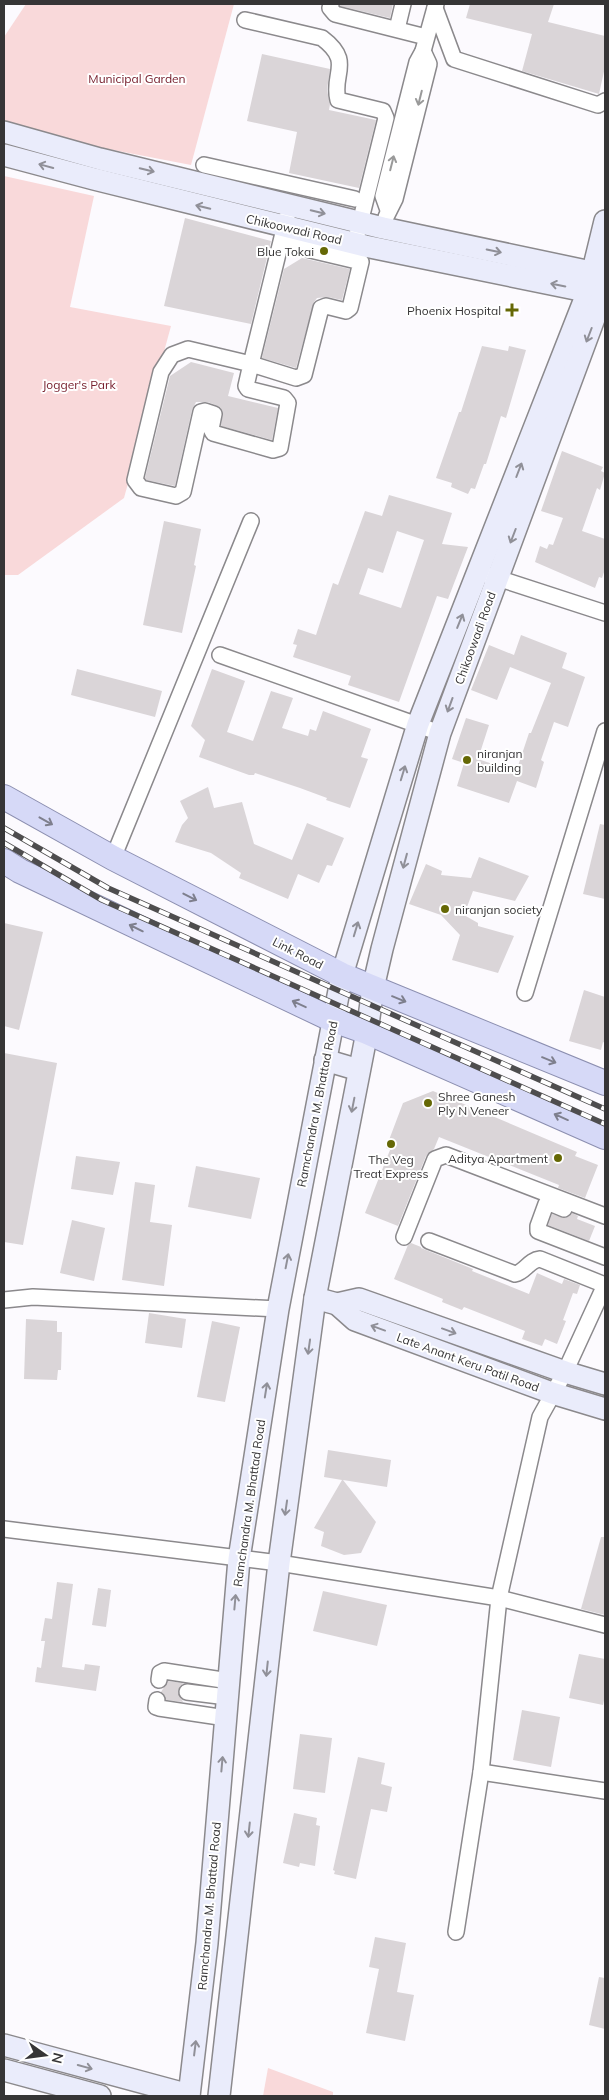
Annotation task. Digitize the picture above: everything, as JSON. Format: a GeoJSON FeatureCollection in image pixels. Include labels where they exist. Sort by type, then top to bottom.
{"type":"FeatureCollection","features":[{"type":"Feature","properties":{"kind":"main road","name":"Link Road"},"geometry":{"type":"LineString","coordinates":[[4,797],[113,858],[342,975],[605,1082]]}},
{"type":"Feature","properties":{"kind":"main road"},"geometry":{"type":"LineString","coordinates":[[4,861],[20,871],[149,934],[333,1020],[367,1032],[605,1137]]}},
{"type":"Feature","properties":{"kind":"street"},"geometry":{"type":"LineString","coordinates":[[331,4],[330,8],[334,14],[397,29],[424,44]]}},
{"type":"Feature","properties":{"kind":"street"},"geometry":{"type":"LineString","coordinates":[[397,29],[403,4]]}},
{"type":"Feature","properties":{"kind":"street"},"geometry":{"type":"LineString","coordinates":[[365,250],[375,222],[395,199],[429,64],[424,44],[435,6]]}},
{"type":"Feature","properties":{"kind":"street"},"geometry":{"type":"LineString","coordinates":[[435,6],[454,59],[598,105],[605,101]]}},
{"type":"Feature","properties":{"kind":"street"},"geometry":{"type":"LineString","coordinates":[[245,20],[322,38],[330,45],[340,61],[338,100],[383,111],[386,118],[375,222],[365,250],[350,308],[346,311],[326,306],[321,308],[304,375],[296,378],[251,364],[188,349],[172,355],[161,372],[137,471],[135,480],[141,488],[176,496],[182,492],[201,412],[205,411],[214,414],[211,429],[213,433],[272,450],[280,448],[288,403],[284,398],[248,389],[246,386],[251,364],[290,205]]}},
{"type":"Feature","properties":{"kind":"street","name":"Chikoowadi Road"},"geometry":{"type":"LineString","coordinates":[[4,132],[100,159],[240,183],[290,205],[375,222],[467,256],[600,286]]}},
{"type":"Feature","properties":{"kind":"street","name":"Chikoowadi Road"},"geometry":{"type":"LineString","coordinates":[[4,155],[232,214],[283,235],[365,250],[467,256]]}},
{"type":"Feature","properties":{"kind":"street"},"geometry":{"type":"LineString","coordinates":[[204,165],[240,183],[355,199]]}},
{"type":"Feature","properties":{"kind":"street"},"geometry":{"type":"LineString","coordinates":[[232,214],[240,183]]}},
{"type":"Feature","properties":{"kind":"street","name":"Chikoowadi Road"},"geometry":{"type":"LineString","coordinates":[[342,975],[418,724],[488,575],[600,286],[605,221]]}},
{"type":"Feature","properties":{"kind":"street"},"geometry":{"type":"LineString","coordinates":[[113,858],[252,521]]}},
{"type":"Feature","properties":{"kind":"street"},"geometry":{"type":"LineString","coordinates":[[488,575],[605,613]]}},
{"type":"Feature","properties":{"kind":"street","name":"Chikoowadi Road"},"geometry":{"type":"LineString","coordinates":[[373,988],[440,733],[488,575]]}},
{"type":"Feature","properties":{"kind":"street"},"geometry":{"type":"LineString","coordinates":[[220,655],[440,733]]}},
{"type":"Feature","properties":{"kind":"street"},"geometry":{"type":"LineString","coordinates":[[525,994],[605,732]]}},
{"type":"Feature","properties":{"kind":"street","name":"Ramchandra M. Bhattad Road"},"geometry":{"type":"LineString","coordinates":[[189,2096],[207,1944],[239,1559],[278,1309],[342,975]]}},
{"type":"Feature","properties":{"kind":"street"},"geometry":{"type":"LineString","coordinates":[[219,2096],[279,1563],[315,1298],[360,1070],[373,988]]}},
{"type":"Feature","properties":{"kind":"street"},"geometry":{"type":"LineString","coordinates":[[325,1060],[360,1070]]}},
{"type":"Feature","properties":{"kind":"street"},"geometry":{"type":"LineString","coordinates":[[404,1237],[435,1159],[442,1155],[605,1216]]}},
{"type":"Feature","properties":{"kind":"street"},"geometry":{"type":"LineString","coordinates":[[605,1226],[552,1204],[546,1204],[538,1226],[538,1231],[605,1258]]}},
{"type":"Feature","properties":{"kind":"street"},"geometry":{"type":"LineString","coordinates":[[429,1241],[515,1274],[535,1260],[540,1259],[605,1285],[564,1372],[540,1417],[499,1598],[481,1772],[456,1932]]}},
{"type":"Feature","properties":{"kind":"street"},"geometry":{"type":"LineString","coordinates":[[4,1300],[33,1297],[278,1309]]}},
{"type":"Feature","properties":{"kind":"street","name":"Late Anant Keru Patil Road"},"geometry":{"type":"LineString","coordinates":[[315,1298],[337,1304],[355,1320],[552,1393],[605,1409]]}},
{"type":"Feature","properties":{"kind":"street","name":"Late Anant Keru Patil Road"},"geometry":{"type":"LineString","coordinates":[[337,1304],[359,1299],[564,1372],[605,1384]]}},
{"type":"Feature","properties":{"kind":"street"},"geometry":{"type":"LineString","coordinates":[[4,1529],[279,1563],[499,1598],[605,1625]]}},
{"type":"Feature","properties":{"kind":"street"},"geometry":{"type":"LineString","coordinates":[[159,1680],[160,1673],[164,1671],[190,1675],[227,1699]]}},
{"type":"Feature","properties":{"kind":"street"},"geometry":{"type":"LineString","coordinates":[[183,1712],[190,1675]]}},
{"type":"Feature","properties":{"kind":"street"},"geometry":{"type":"LineString","coordinates":[[187,1692],[227,1699]]}},
{"type":"Feature","properties":{"kind":"street"},"geometry":{"type":"LineString","coordinates":[[157,1700],[156,1707],[183,1712],[227,1699]]}},
{"type":"Feature","properties":{"kind":"street"},"geometry":{"type":"LineString","coordinates":[[481,1772],[605,1791]]}},
{"type":"Feature","properties":{"kind":"street"},"geometry":{"type":"LineString","coordinates":[[4,2045],[189,2096]]}},
{"type":"Feature","properties":{"kind":"street"},"geometry":{"type":"LineString","coordinates":[[4,2070],[100,2096]]}},
{"type":"Feature","properties":{"kind":"green space","name":"Municipal Garden"},"geometry":{"type":"Polygon","coordinates":[[[26,4],[234,4],[191,165],[4,129],[4,37],[26,4]]]}},
{"type":"Feature","properties":{"kind":"green space","name":"Jogger's Park"},"geometry":{"type":"Polygon","coordinates":[[[4,176],[94,196],[70,307],[171,326],[124,498],[18,575],[4,575],[4,176]]]}},
{"type":"Feature","properties":{"kind":"green space"},"geometry":{"type":"Polygon","coordinates":[[[268,2068],[333,2092],[333,2096],[263,2096],[268,2068]]]}},
{"type":"Feature","properties":{"kind":"building"},"geometry":{"type":"Polygon","coordinates":[[[340,4],[393,4],[390,18],[340,6],[340,4]]]}},
{"type":"Feature","properties":{"kind":"building"},"geometry":{"type":"Polygon","coordinates":[[[470,4],[554,4],[548,22],[605,36],[605,67],[599,94],[522,71],[532,34],[466,18],[470,4]]]}},
{"type":"Feature","properties":{"kind":"building"},"geometry":{"type":"Polygon","coordinates":[[[262,54],[330,69],[327,90],[330,104],[329,110],[376,120],[359,188],[289,173],[297,132],[247,121],[262,54]]]}},
{"type":"Feature","properties":{"kind":"building"},"geometry":{"type":"Polygon","coordinates":[[[185,218],[271,241],[251,324],[164,306],[185,218]]]}},
{"type":"Feature","properties":{"kind":"building"},"geometry":{"type":"Polygon","coordinates":[[[302,258],[350,269],[342,300],[328,297],[317,298],[314,302],[296,368],[262,358],[284,269],[302,258]]]}},
{"type":"Feature","properties":{"kind":"building"},"geometry":{"type":"Polygon","coordinates":[[[482,346],[508,351],[509,346],[526,350],[506,418],[501,416],[486,464],[484,464],[475,489],[471,488],[468,494],[451,487],[452,483],[436,478],[459,412],[461,412],[482,346]]]}},
{"type":"Feature","properties":{"kind":"building"},"geometry":{"type":"Polygon","coordinates":[[[191,362],[234,373],[228,396],[278,408],[272,440],[221,426],[223,412],[220,407],[208,402],[196,402],[192,410],[175,486],[146,480],[170,376],[191,362]]]}},
{"type":"Feature","properties":{"kind":"building"},"geometry":{"type":"Polygon","coordinates":[[[562,451],[603,467],[601,471],[605,473],[600,490],[597,488],[582,531],[605,539],[605,569],[602,578],[599,577],[595,588],[535,562],[540,546],[547,549],[549,544],[553,545],[563,518],[541,511],[562,451]]]}},
{"type":"Feature","properties":{"kind":"building"},"geometry":{"type":"Polygon","coordinates":[[[389,495],[452,513],[442,544],[468,547],[448,599],[437,596],[399,702],[348,685],[351,676],[293,657],[297,645],[293,644],[298,629],[316,635],[333,583],[338,585],[365,511],[382,516],[389,495]],[[397,531],[383,573],[368,568],[359,594],[401,608],[424,540],[397,531]]]}},
{"type":"Feature","properties":{"kind":"building"},"geometry":{"type":"Polygon","coordinates":[[[164,521],[201,529],[194,565],[196,566],[182,633],[143,625],[164,521]]]}},
{"type":"Feature","properties":{"kind":"building"},"geometry":{"type":"Polygon","coordinates":[[[521,635],[567,653],[562,668],[585,677],[568,727],[554,722],[541,760],[544,762],[536,788],[517,781],[509,803],[457,786],[464,763],[452,759],[466,718],[489,725],[478,759],[516,772],[529,733],[531,733],[551,683],[510,667],[497,700],[471,690],[489,645],[514,655],[521,635]]]}},
{"type":"Feature","properties":{"kind":"building"},"geometry":{"type":"Polygon","coordinates":[[[77,669],[162,691],[155,717],[71,695],[77,669]]]}},
{"type":"Feature","properties":{"kind":"building"},"geometry":{"type":"Polygon","coordinates":[[[212,669],[245,681],[227,732],[253,741],[271,691],[293,698],[282,728],[308,736],[310,729],[316,731],[323,711],[371,729],[361,757],[368,759],[350,808],[300,788],[255,773],[254,775],[249,775],[199,757],[205,740],[191,726],[212,669]]]}},
{"type":"Feature","properties":{"kind":"building"},"geometry":{"type":"Polygon","coordinates":[[[208,787],[214,808],[242,802],[254,844],[292,860],[307,823],[344,838],[332,866],[327,865],[319,883],[298,874],[288,899],[239,878],[241,873],[211,853],[175,842],[182,825],[188,818],[180,801],[208,787]]]}},
{"type":"Feature","properties":{"kind":"building"},"geometry":{"type":"Polygon","coordinates":[[[600,824],[605,825],[605,899],[583,894],[600,824]]]}},
{"type":"Feature","properties":{"kind":"building","name":"niranjan society"},"geometry":{"type":"Polygon","coordinates":[[[479,857],[529,876],[515,901],[473,891],[464,915],[478,923],[478,926],[514,936],[498,973],[452,960],[460,935],[441,915],[409,904],[426,864],[442,871],[441,875],[471,878],[479,857]]]}},
{"type":"Feature","properties":{"kind":"building"},"geometry":{"type":"Polygon","coordinates":[[[4,923],[43,932],[19,1030],[4,1026],[4,923]]]}},
{"type":"Feature","properties":{"kind":"building"},"geometry":{"type":"Polygon","coordinates":[[[584,990],[605,997],[605,1043],[603,1042],[601,1050],[569,1041],[584,990]]]}},
{"type":"Feature","properties":{"kind":"building"},"geometry":{"type":"Polygon","coordinates":[[[4,1053],[57,1063],[23,1245],[4,1242],[4,1053]]]}},
{"type":"Feature","properties":{"kind":"building","name":"Aditya Apartment"},"geometry":{"type":"Polygon","coordinates":[[[433,1091],[577,1152],[575,1156],[598,1165],[585,1198],[558,1188],[559,1185],[439,1137],[434,1149],[426,1156],[398,1226],[365,1213],[390,1150],[386,1148],[403,1103],[433,1091]]]}},
{"type":"Feature","properties":{"kind":"building"},"geometry":{"type":"Polygon","coordinates":[[[76,1156],[120,1162],[113,1195],[71,1189],[76,1156]]]}},
{"type":"Feature","properties":{"kind":"building"},"geometry":{"type":"Polygon","coordinates":[[[196,1166],[260,1178],[251,1219],[188,1207],[196,1166]]]}},
{"type":"Feature","properties":{"kind":"building"},"geometry":{"type":"Polygon","coordinates":[[[135,1182],[155,1185],[150,1222],[172,1225],[164,1286],[122,1280],[135,1182]]]}},
{"type":"Feature","properties":{"kind":"building"},"geometry":{"type":"Polygon","coordinates":[[[572,1213],[578,1216],[577,1219],[595,1226],[589,1241],[548,1225],[552,1214],[565,1218],[572,1213]]]}},
{"type":"Feature","properties":{"kind":"building"},"geometry":{"type":"Polygon","coordinates":[[[72,1220],[105,1228],[94,1281],[60,1273],[72,1220]]]}},
{"type":"Feature","properties":{"kind":"building"},"geometry":{"type":"Polygon","coordinates":[[[411,1243],[473,1269],[472,1271],[529,1294],[537,1273],[562,1284],[564,1279],[580,1285],[577,1294],[573,1293],[563,1320],[566,1321],[557,1344],[545,1339],[542,1346],[522,1339],[525,1331],[464,1307],[462,1310],[442,1302],[443,1299],[394,1279],[408,1245],[411,1243]]]}},
{"type":"Feature","properties":{"kind":"building"},"geometry":{"type":"Polygon","coordinates":[[[149,1313],[186,1319],[182,1348],[145,1343],[149,1313]]]}},
{"type":"Feature","properties":{"kind":"building"},"geometry":{"type":"Polygon","coordinates":[[[26,1319],[57,1321],[57,1332],[62,1332],[61,1370],[58,1370],[57,1380],[24,1379],[26,1319]]]}},
{"type":"Feature","properties":{"kind":"building"},"geometry":{"type":"Polygon","coordinates":[[[212,1321],[240,1327],[225,1402],[197,1397],[212,1321]]]}},
{"type":"Feature","properties":{"kind":"building"},"geometry":{"type":"Polygon","coordinates":[[[328,1450],[391,1460],[387,1487],[343,1480],[376,1522],[361,1553],[344,1555],[321,1546],[324,1532],[314,1528],[342,1480],[324,1477],[328,1450]]]}},
{"type":"Feature","properties":{"kind":"building"},"geometry":{"type":"Polygon","coordinates":[[[601,1537],[605,1537],[605,1615],[581,1609],[601,1537]]]}},
{"type":"Feature","properties":{"kind":"building"},"geometry":{"type":"Polygon","coordinates":[[[57,1582],[73,1584],[62,1667],[84,1670],[85,1664],[100,1666],[96,1691],[35,1682],[37,1667],[41,1668],[45,1641],[41,1641],[45,1618],[52,1619],[57,1582]]]}},
{"type":"Feature","properties":{"kind":"building"},"geometry":{"type":"Polygon","coordinates":[[[98,1588],[111,1590],[106,1627],[92,1625],[98,1588]]]}},
{"type":"Feature","properties":{"kind":"building"},"geometry":{"type":"Polygon","coordinates":[[[323,1591],[387,1605],[377,1646],[313,1631],[323,1591]]]}},
{"type":"Feature","properties":{"kind":"building"},"geometry":{"type":"Polygon","coordinates":[[[579,1654],[605,1659],[605,1696],[603,1705],[569,1698],[579,1654]]]}},
{"type":"Feature","properties":{"kind":"building"},"geometry":{"type":"Polygon","coordinates":[[[168,1681],[183,1683],[178,1691],[183,1702],[166,1700],[161,1692],[168,1681]]]}},
{"type":"Feature","properties":{"kind":"building"},"geometry":{"type":"Polygon","coordinates":[[[522,1710],[560,1717],[551,1767],[513,1760],[522,1710]]]}},
{"type":"Feature","properties":{"kind":"building"},"geometry":{"type":"Polygon","coordinates":[[[300,1734],[332,1738],[325,1793],[293,1789],[300,1734]]]}},
{"type":"Feature","properties":{"kind":"building"},"geometry":{"type":"Polygon","coordinates":[[[358,1757],[385,1763],[381,1784],[392,1787],[387,1812],[371,1809],[356,1879],[334,1874],[335,1871],[333,1870],[358,1757]]]}},
{"type":"Feature","properties":{"kind":"building"},"geometry":{"type":"Polygon","coordinates":[[[294,1813],[317,1818],[316,1825],[320,1826],[315,1866],[300,1863],[299,1867],[283,1863],[294,1813]]]}},
{"type":"Feature","properties":{"kind":"building"},"geometry":{"type":"Polygon","coordinates":[[[375,1937],[406,1943],[397,1992],[414,1995],[405,2041],[366,2033],[379,1969],[369,1967],[375,1937]]]}},
{"type":"Feature","properties":{"kind":"building"},"geometry":{"type":"Polygon","coordinates":[[[599,1977],[605,1978],[605,2029],[589,2025],[599,1977]]]}},
{"type":"Feature","properties":{"kind":"railway"},"geometry":{"type":"LineString","coordinates":[[4,828],[108,888],[605,1109]]}},
{"type":"Feature","properties":{"kind":"railway"},"geometry":{"type":"LineString","coordinates":[[4,843],[102,900],[605,1124]]}},
{"type":"Feature","properties":{"kind":"place","name":"Blue Tokai"},"geometry":{"type":"Point","coordinates":[324,251]}},
{"type":"Feature","properties":{"kind":"place","name":"Phoenix Hospital"},"geometry":{"type":"Point","coordinates":[512,310]}},
{"type":"Feature","properties":{"kind":"place","name":"niranjan building"},"geometry":{"type":"Point","coordinates":[467,760]}},
{"type":"Feature","properties":{"kind":"place","name":"niranjan society"},"geometry":{"type":"Point","coordinates":[445,909]}},
{"type":"Feature","properties":{"kind":"place","name":"Shree Ganesh Ply N Veneer"},"geometry":{"type":"Point","coordinates":[428,1103]}},
{"type":"Feature","properties":{"kind":"place","name":"The Veg Treat Express"},"geometry":{"type":"Point","coordinates":[391,1144]}},
{"type":"Feature","properties":{"kind":"place","name":"Aditya Apartment"},"geometry":{"type":"Point","coordinates":[558,1158]}}]}
